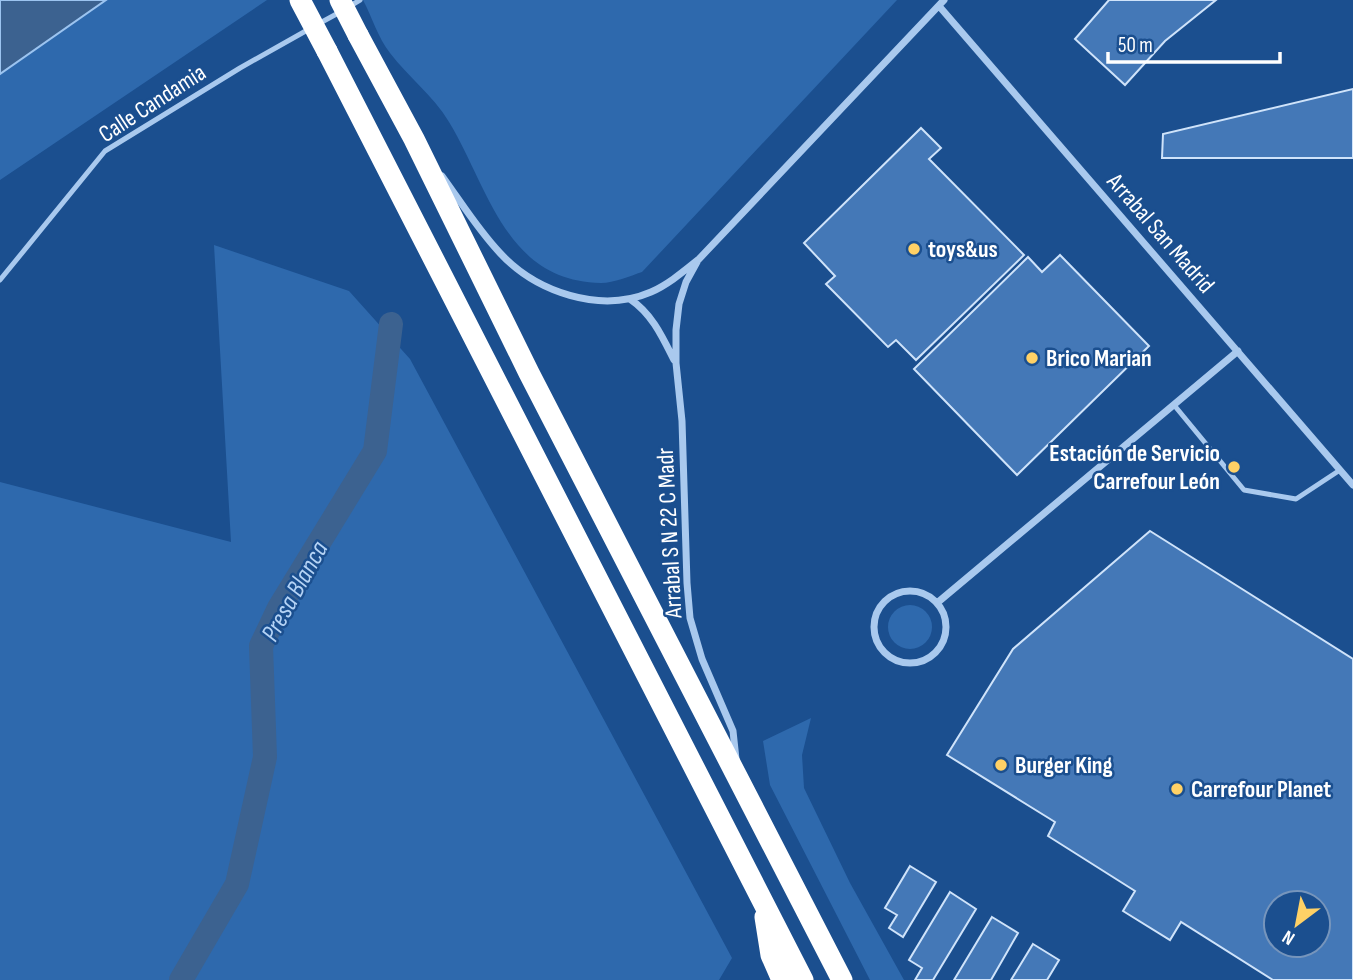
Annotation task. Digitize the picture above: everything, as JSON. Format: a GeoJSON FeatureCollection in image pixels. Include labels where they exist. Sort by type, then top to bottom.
{"type":"FeatureCollection","features":[{"type":"Feature","properties":{"kind":"highway"},"geometry":{"type":"LineString","coordinates":[[300,0],[803,980]]}},
{"type":"Feature","properties":{"kind":"highway"},"geometry":{"type":"LineString","coordinates":[[340,0],[414,139],[529,373],[842,980]]}},
{"type":"Feature","properties":{"kind":"highway"},"geometry":{"type":"LineString","coordinates":[[762,897],[771,955],[782,980]]}},
{"type":"Feature","properties":{"kind":"street","name":"Arrabal S N 22 C Madr"},"geometry":{"type":"LineString","coordinates":[[414,139],[500,253],[525,276],[553,290],[584,298],[630,299],[665,285],[699,259],[941,3]]}},
{"type":"Feature","properties":{"kind":"street","name":"Arrabal San Madrid"},"geometry":{"type":"LineString","coordinates":[[941,3],[1353,485]]}},
{"type":"Feature","properties":{"kind":"street","name":"Arrabal S N 22 C Madr"},"geometry":{"type":"LineString","coordinates":[[699,259],[686,282],[679,304],[676,363],[681,398],[687,583],[690,618],[702,659],[733,731],[737,777]]}},
{"type":"Feature","properties":{"kind":"street","name":"Arrabal S N 22 C Madr"},"geometry":{"type":"LineString","coordinates":[[630,299],[643,307],[676,363]]}},
{"type":"Feature","properties":{"kind":"street"},"geometry":{"type":"LineString","coordinates":[[937,603],[1238,351]]}},
{"type":"Feature","properties":{"kind":"street"},"geometry":{"type":"LineString","coordinates":[[903,591],[916,591],[937,603],[946,624],[941,647],[933,655],[912,664],[900,662],[881,649],[873,626],[882,604],[892,595],[903,591]]}},
{"type":"Feature","properties":{"kind":"lane","name":"Calle Candamia"},"geometry":{"type":"LineString","coordinates":[[0,280],[105,151],[240,68],[360,0]]}},
{"type":"Feature","properties":{"kind":"lane"},"geometry":{"type":"LineString","coordinates":[[1174,405],[1244,489],[1296,499],[1340,470]]}},
{"type":"Feature","properties":{"kind":"shaded area"},"geometry":{"type":"Polygon","coordinates":[[[0,0],[267,0],[0,180],[0,0]]]}},
{"type":"Feature","properties":{"kind":"shaded area"},"geometry":{"type":"Polygon","coordinates":[[[0,0],[106,0],[0,74],[0,0]]]}},
{"type":"Feature","properties":{"kind":"shaded area"},"geometry":{"type":"Polygon","coordinates":[[[363,0],[897,0],[642,272],[617,281],[601,283],[569,278],[542,266],[521,249],[489,201],[449,122],[436,103],[386,47],[363,0]]]}},
{"type":"Feature","properties":{"kind":"shaded area"},"geometry":{"type":"Polygon","coordinates":[[[214,245],[349,291],[410,359],[732,958],[719,980],[0,980],[0,482],[231,542],[214,245]]]}},
{"type":"Feature","properties":{"kind":"shaded area"},"geometry":{"type":"Polygon","coordinates":[[[910,605],[926,611],[932,627],[926,643],[910,649],[894,643],[888,627],[894,611],[910,605]]]}},
{"type":"Feature","properties":{"kind":"shaded area"},"geometry":{"type":"Polygon","coordinates":[[[811,718],[802,755],[804,788],[850,883],[904,980],[870,980],[770,785],[763,741],[811,718]]]}},
{"type":"Feature","properties":{"kind":"building"},"geometry":{"type":"Polygon","coordinates":[[[1109,0],[1216,0],[1165,41],[1125,85],[1075,39],[1109,0]]]}},
{"type":"Feature","properties":{"kind":"building"},"geometry":{"type":"Polygon","coordinates":[[[1353,89],[1353,158],[1162,158],[1163,134],[1353,89]]]}},
{"type":"Feature","properties":{"kind":"building","name":"toys&us"},"geometry":{"type":"Polygon","coordinates":[[[921,128],[941,148],[929,159],[1024,255],[916,360],[896,340],[888,347],[826,284],[835,276],[804,243],[921,128]]]}},
{"type":"Feature","properties":{"kind":"building","name":"Brico Marian"},"geometry":{"type":"Polygon","coordinates":[[[1060,255],[1149,346],[1017,475],[914,369],[1028,257],[1042,272],[1060,255]]]}},
{"type":"Feature","properties":{"kind":"building","name":"Carrefour Planet"},"geometry":{"type":"Polygon","coordinates":[[[1150,531],[1353,659],[1353,980],[1273,980],[1181,922],[1170,940],[1123,911],[1135,891],[1048,836],[1055,822],[947,755],[1013,649],[1150,531]]]}},
{"type":"Feature","properties":{"kind":"building"},"geometry":{"type":"Polygon","coordinates":[[[910,866],[936,882],[903,937],[889,928],[897,915],[885,908],[910,866]]]}},
{"type":"Feature","properties":{"kind":"building"},"geometry":{"type":"Polygon","coordinates":[[[950,892],[976,909],[933,980],[915,980],[922,968],[909,960],[950,892]]]}},
{"type":"Feature","properties":{"kind":"building"},"geometry":{"type":"Polygon","coordinates":[[[992,917],[1018,933],[991,980],[954,980],[992,917]]]}},
{"type":"Feature","properties":{"kind":"building"},"geometry":{"type":"Polygon","coordinates":[[[1033,944],[1059,960],[1047,980],[1011,980],[1033,944]]]}},
{"type":"Feature","properties":{"kind":"waterway","name":"Presa Blanca"},"geometry":{"type":"LineString","coordinates":[[181,980],[237,884],[265,757],[261,646],[279,608],[375,451],[391,324]]}},
{"type":"Feature","properties":{"kind":"place","name":"toys&us"},"geometry":{"type":"Point","coordinates":[914,249]}},
{"type":"Feature","properties":{"kind":"place","name":"Brico Marian"},"geometry":{"type":"Point","coordinates":[1032,358]}},
{"type":"Feature","properties":{"kind":"place","name":"Estación de Servicio Carrefour León"},"geometry":{"type":"Point","coordinates":[1234,467]}},
{"type":"Feature","properties":{"kind":"place","name":"Burger King"},"geometry":{"type":"Point","coordinates":[1001,765]}},
{"type":"Feature","properties":{"kind":"place","name":"Carrefour Planet"},"geometry":{"type":"Point","coordinates":[1177,789]}}]}
